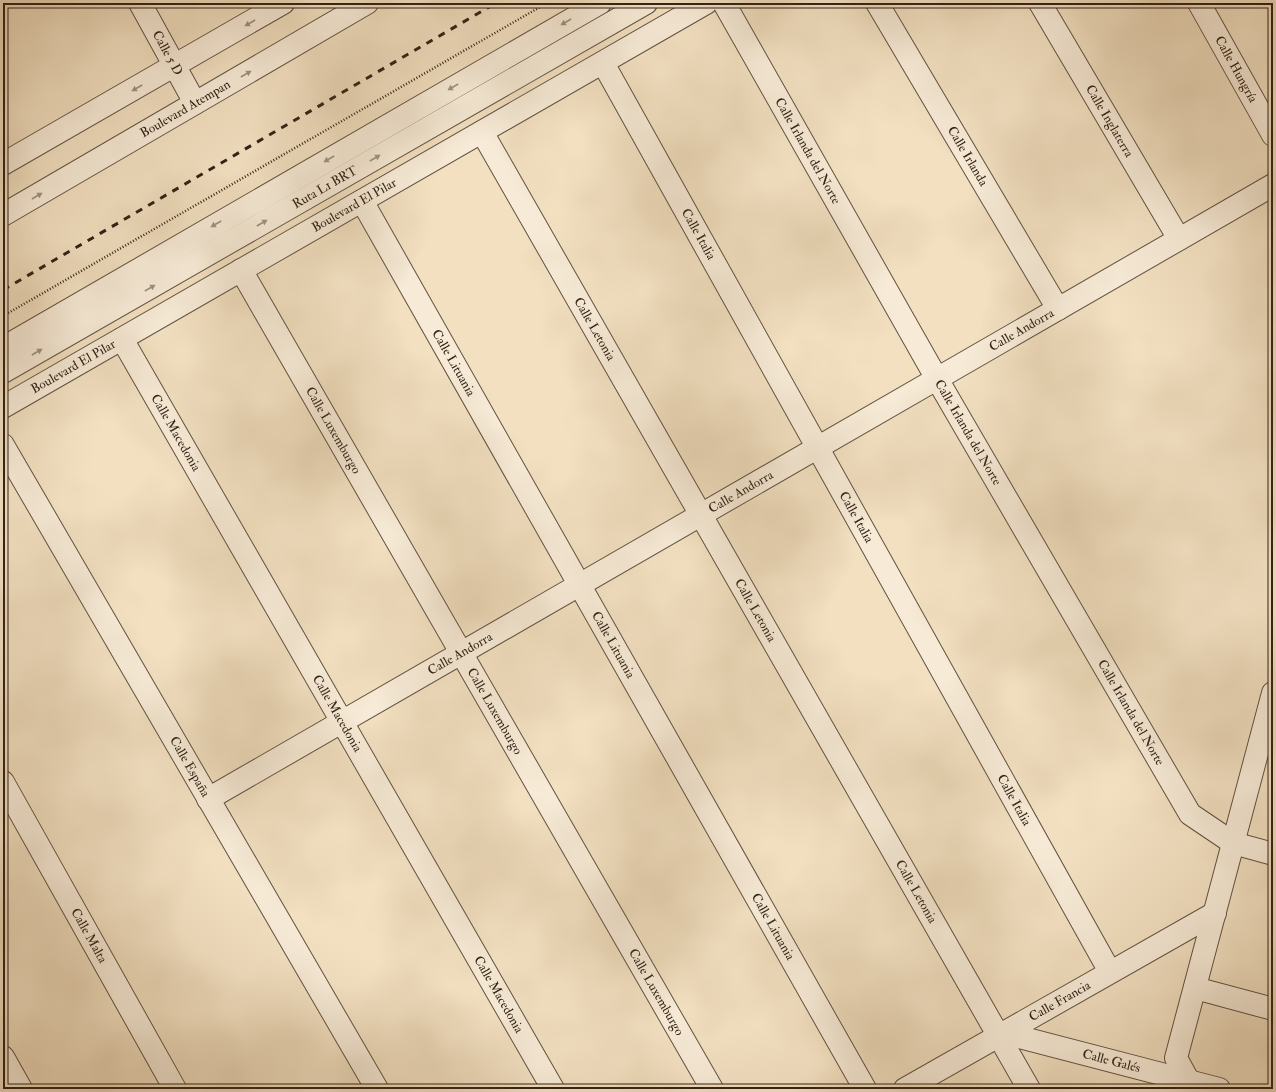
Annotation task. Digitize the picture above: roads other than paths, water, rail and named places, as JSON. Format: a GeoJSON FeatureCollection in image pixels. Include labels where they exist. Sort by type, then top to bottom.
{"type":"FeatureCollection","features":[{"type":"Feature","properties":{"kind":"street","name":"Calle 5 D"},"geometry":{"type":"LineString","coordinates":[[140,3],[195,103]]}},
{"type":"Feature","properties":{"kind":"street"},"geometry":{"type":"LineString","coordinates":[[5,158],[175,66],[283,3]]}},
{"type":"Feature","properties":{"kind":"street","name":"Boulevard Atempan"},"geometry":{"type":"LineString","coordinates":[[3,215],[367,3]]}},
{"type":"Feature","properties":{"kind":"street","name":"Ruta L1 BRT"},"geometry":{"type":"LineString","coordinates":[[3,348],[600,3]]}},
{"type":"Feature","properties":{"kind":"street","name":"Ruta L1 BRT"},"geometry":{"type":"LineString","coordinates":[[3,372],[646,3]]}},
{"type":"Feature","properties":{"kind":"street","name":"Boulevard El Pilar"},"geometry":{"type":"LineString","coordinates":[[3,408],[706,3]]}},
{"type":"Feature","properties":{"kind":"street","name":"Calle Irlanda del Norte"},"geometry":{"type":"LineString","coordinates":[[724,3],[937,379],[1190,814],[1233,844]]}},
{"type":"Feature","properties":{"kind":"street","name":"Calle Irlanda"},"geometry":{"type":"LineString","coordinates":[[877,3],[1058,309]]}},
{"type":"Feature","properties":{"kind":"street","name":"Calle Inglaterra"},"geometry":{"type":"LineString","coordinates":[[1040,3],[1179,239]]}},
{"type":"Feature","properties":{"kind":"street","name":"Calle Hungría"},"geometry":{"type":"LineString","coordinates":[[1199,3],[1273,135]]}},
{"type":"Feature","properties":{"kind":"street","name":"Calle Italia"},"geometry":{"type":"LineString","coordinates":[[602,63],[1110,972]]}},
{"type":"Feature","properties":{"kind":"street","name":"Calle Letonia"},"geometry":{"type":"LineString","coordinates":[[482,132],[1001,1034],[1029,1089]]}},
{"type":"Feature","properties":{"kind":"street","name":"Calle Andorra"},"geometry":{"type":"LineString","coordinates":[[208,799],[1273,185]]}},
{"type":"Feature","properties":{"kind":"street","name":"Calle Lituania"},"geometry":{"type":"LineString","coordinates":[[362,201],[865,1089]]}},
{"type":"Feature","properties":{"kind":"street","name":"Calle Luxemburgo"},"geometry":{"type":"LineString","coordinates":[[241,270],[712,1089]]}},
{"type":"Feature","properties":{"kind":"street","name":"Calle Macedonia"},"geometry":{"type":"LineString","coordinates":[[122,339],[553,1089]]}},
{"type":"Feature","properties":{"kind":"street","name":"Calle España"},"geometry":{"type":"LineString","coordinates":[[3,445],[377,1089]]}},
{"type":"Feature","properties":{"kind":"street"},"geometry":{"type":"LineString","coordinates":[[1191,1085],[1176,1058],[1272,704]]}},
{"type":"Feature","properties":{"kind":"street","name":"Calle Malta"},"geometry":{"type":"LineString","coordinates":[[3,782],[175,1089]]}},
{"type":"Feature","properties":{"kind":"street"},"geometry":{"type":"LineString","coordinates":[[1233,844],[1273,854]]}},
{"type":"Feature","properties":{"kind":"street","name":"Calle Francia"},"geometry":{"type":"LineString","coordinates":[[905,1089],[1215,913]]}},
{"type":"Feature","properties":{"kind":"street"},"geometry":{"type":"LineString","coordinates":[[1195,988],[1273,1009]]}},
{"type":"Feature","properties":{"kind":"street","name":"Calle Galés"},"geometry":{"type":"LineString","coordinates":[[1001,1034],[1191,1085],[1219,1089]]}},
{"type":"Feature","properties":{"kind":"street"},"geometry":{"type":"LineString","coordinates":[[3,1057],[21,1089]]}},
{"type":"Feature","properties":{"kind":"railway"},"geometry":{"type":"LineString","coordinates":[[3,290],[496,3]]}}]}
